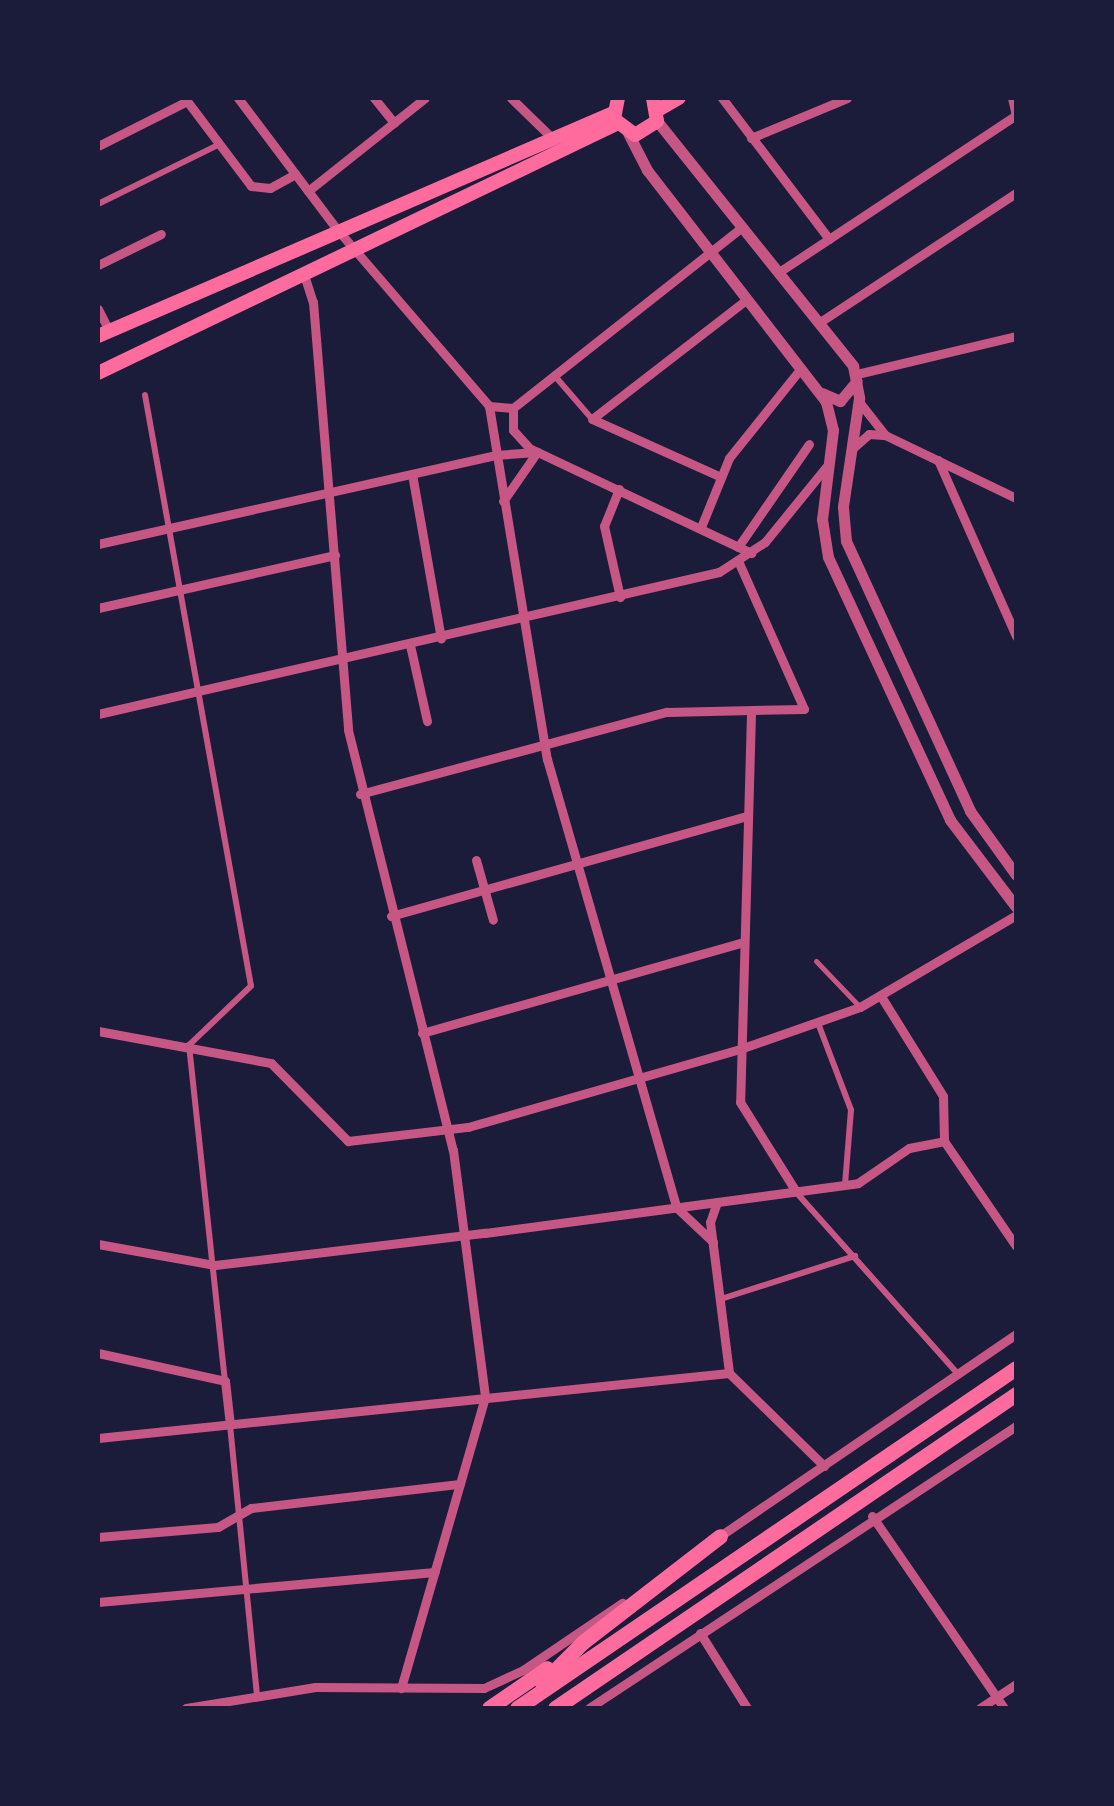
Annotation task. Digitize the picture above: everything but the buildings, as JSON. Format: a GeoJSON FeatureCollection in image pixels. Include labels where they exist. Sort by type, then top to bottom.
{"type":"FeatureCollection","features":[{"type":"Feature","properties":{"kind":"highway"},"geometry":{"type":"LineString","coordinates":[[517,1708],[1016,1368]]}},
{"type":"Feature","properties":{"kind":"highway"},"geometry":{"type":"LineString","coordinates":[[556,1708],[1016,1394]]}},
{"type":"Feature","properties":{"kind":"highway"},"geometry":{"type":"LineString","coordinates":[[489,1708],[583,1642],[720,1536]]}},
{"type":"Feature","properties":{"kind":"highway"},"geometry":{"type":"LineString","coordinates":[[517,1708],[583,1642]]}},
{"type":"Feature","properties":{"kind":"main road"},"geometry":{"type":"LineString","coordinates":[[617,112],[642,134],[656,109],[679,98]]}},
{"type":"Feature","properties":{"kind":"main road"},"geometry":{"type":"LineString","coordinates":[[103,334],[336,228],[617,112]]}},
{"type":"Feature","properties":{"kind":"main road"},"geometry":{"type":"LineString","coordinates":[[98,372],[359,251],[617,112]]}},
{"type":"Feature","properties":{"kind":"street"},"geometry":{"type":"LineString","coordinates":[[238,98],[336,228],[488,406],[544,746],[676,1208],[713,1242]]}},
{"type":"Feature","properties":{"kind":"street"},"geometry":{"type":"LineString","coordinates":[[374,98],[394,122]]}},
{"type":"Feature","properties":{"kind":"street"},"geometry":{"type":"LineString","coordinates":[[308,191],[425,98]]}},
{"type":"Feature","properties":{"kind":"street"},"geometry":{"type":"LineString","coordinates":[[511,98],[552,138]]}},
{"type":"Feature","properties":{"kind":"street"},"geometry":{"type":"LineString","coordinates":[[722,98],[829,239]]}},
{"type":"Feature","properties":{"kind":"street"},"geometry":{"type":"LineString","coordinates":[[751,138],[846,98]]}},
{"type":"Feature","properties":{"kind":"street"},"geometry":{"type":"LineString","coordinates":[[779,272],[1016,115],[1012,98]]}},
{"type":"Feature","properties":{"kind":"street"},"geometry":{"type":"LineString","coordinates":[[98,146],[186,102],[258,189],[294,174]]}},
{"type":"Feature","properties":{"kind":"street"},"geometry":{"type":"LineString","coordinates":[[656,109],[742,227],[820,322],[857,378],[859,398],[850,454],[846,541],[970,811],[1016,875]]}},
{"type":"Feature","properties":{"kind":"street"},"geometry":{"type":"LineString","coordinates":[[98,1031],[272,1062],[348,1141],[447,1128],[740,1050],[882,998],[1016,911],[950,820],[844,598],[824,540],[832,415],[818,391],[709,254],[617,112]]}},
{"type":"Feature","properties":{"kind":"street"},"geometry":{"type":"LineString","coordinates":[[98,204],[218,144]]}},
{"type":"Feature","properties":{"kind":"street"},"geometry":{"type":"LineString","coordinates":[[820,322],[1016,194]]}},
{"type":"Feature","properties":{"kind":"street"},"geometry":{"type":"LineString","coordinates":[[488,406],[513,408],[742,227]]}},
{"type":"Feature","properties":{"kind":"street"},"geometry":{"type":"LineString","coordinates":[[98,265],[161,234]]}},
{"type":"Feature","properties":{"kind":"street"},"geometry":{"type":"LineString","coordinates":[[304,278],[313,302],[334,555],[360,794],[447,1128],[485,1398],[401,1688]]}},
{"type":"Feature","properties":{"kind":"street"},"geometry":{"type":"LineString","coordinates":[[592,419],[746,300]]}},
{"type":"Feature","properties":{"kind":"street"},"geometry":{"type":"LineString","coordinates":[[98,308],[103,334]]}},
{"type":"Feature","properties":{"kind":"street"},"geometry":{"type":"LineString","coordinates":[[818,391],[840,401],[857,378],[1016,336]]}},
{"type":"Feature","properties":{"kind":"street"},"geometry":{"type":"LineString","coordinates":[[701,528],[721,478],[800,368]]}},
{"type":"Feature","properties":{"kind":"street"},"geometry":{"type":"LineString","coordinates":[[554,376],[592,419],[721,478]]}},
{"type":"Feature","properties":{"kind":"street"},"geometry":{"type":"LineString","coordinates":[[145,395],[252,986],[189,1046]]}},
{"type":"Feature","properties":{"kind":"street"},"geometry":{"type":"LineString","coordinates":[[859,398],[868,421],[885,435],[1016,498]]}},
{"type":"Feature","properties":{"kind":"street"},"geometry":{"type":"LineString","coordinates":[[513,408],[513,430],[537,452],[752,554]]}},
{"type":"Feature","properties":{"kind":"street"},"geometry":{"type":"LineString","coordinates":[[850,454],[864,436],[885,435]]}},
{"type":"Feature","properties":{"kind":"street"},"geometry":{"type":"LineString","coordinates":[[738,546],[809,444]]}},
{"type":"Feature","properties":{"kind":"street"},"geometry":{"type":"LineString","coordinates":[[98,544],[495,456],[537,452]]}},
{"type":"Feature","properties":{"kind":"street"},"geometry":{"type":"LineString","coordinates":[[503,501],[537,452]]}},
{"type":"Feature","properties":{"kind":"street"},"geometry":{"type":"LineString","coordinates":[[938,460],[1016,636]]}},
{"type":"Feature","properties":{"kind":"street"},"geometry":{"type":"LineString","coordinates":[[98,714],[620,597],[738,563],[796,511],[828,464]]}},
{"type":"Feature","properties":{"kind":"street"},"geometry":{"type":"LineString","coordinates":[[412,474],[441,638]]}},
{"type":"Feature","properties":{"kind":"street"},"geometry":{"type":"LineString","coordinates":[[620,489],[604,526],[620,597]]}},
{"type":"Feature","properties":{"kind":"street"},"geometry":{"type":"LineString","coordinates":[[98,608],[334,555]]}},
{"type":"Feature","properties":{"kind":"street"},"geometry":{"type":"LineString","coordinates":[[360,794],[667,712],[751,714],[804,709],[738,563]]}},
{"type":"Feature","properties":{"kind":"street"},"geometry":{"type":"LineString","coordinates":[[410,644],[427,721]]}},
{"type":"Feature","properties":{"kind":"street"},"geometry":{"type":"LineString","coordinates":[[751,714],[740,1102],[794,1190],[958,1374]]}},
{"type":"Feature","properties":{"kind":"street"},"geometry":{"type":"LineString","coordinates":[[391,916],[747,816]]}},
{"type":"Feature","properties":{"kind":"street"},"geometry":{"type":"LineString","coordinates":[[476,860],[492,920]]}},
{"type":"Feature","properties":{"kind":"street"},"geometry":{"type":"LineString","coordinates":[[422,1033],[743,942]]}},
{"type":"Feature","properties":{"kind":"street"},"geometry":{"type":"LineString","coordinates":[[882,998],[943,1096],[944,1141],[1016,1246]]}},
{"type":"Feature","properties":{"kind":"street"},"geometry":{"type":"LineString","coordinates":[[818,1023],[851,1110],[845,1185]]}},
{"type":"Feature","properties":{"kind":"street"},"geometry":{"type":"LineString","coordinates":[[189,1046],[257,1694]]}},
{"type":"Feature","properties":{"kind":"street"},"geometry":{"type":"LineString","coordinates":[[98,1244],[214,1265],[465,1236],[845,1185],[868,1179],[909,1148],[944,1141]]}},
{"type":"Feature","properties":{"kind":"street"},"geometry":{"type":"LineString","coordinates":[[717,1202],[710,1222],[729,1373],[824,1466]]}},
{"type":"Feature","properties":{"kind":"street"},"geometry":{"type":"LineString","coordinates":[[721,1299],[855,1256]]}},
{"type":"Feature","properties":{"kind":"street"},"geometry":{"type":"LineString","coordinates":[[186,1708],[257,1694],[401,1688],[464,1691],[502,1681],[1014,1337]]}},
{"type":"Feature","properties":{"kind":"street"},"geometry":{"type":"LineString","coordinates":[[98,1353],[225,1381]]}},
{"type":"Feature","properties":{"kind":"street"},"geometry":{"type":"LineString","coordinates":[[98,1438],[729,1373]]}},
{"type":"Feature","properties":{"kind":"street"},"geometry":{"type":"LineString","coordinates":[[589,1708],[872,1516],[1016,1426]]}},
{"type":"Feature","properties":{"kind":"street"},"geometry":{"type":"LineString","coordinates":[[98,1538],[218,1526],[239,1514],[460,1484]]}},
{"type":"Feature","properties":{"kind":"street"},"geometry":{"type":"LineString","coordinates":[[872,1516],[992,1700],[1004,1708]]}},
{"type":"Feature","properties":{"kind":"street"},"geometry":{"type":"LineString","coordinates":[[98,1602],[434,1572]]}},
{"type":"Feature","properties":{"kind":"street"},"geometry":{"type":"LineString","coordinates":[[700,1633],[747,1708]]}},
{"type":"Feature","properties":{"kind":"street"},"geometry":{"type":"LineString","coordinates":[[980,1708],[1016,1687]]}},
{"type":"Feature","properties":{"kind":"lane"},"geometry":{"type":"LineString","coordinates":[[816,961],[860,1007]]}}]}
